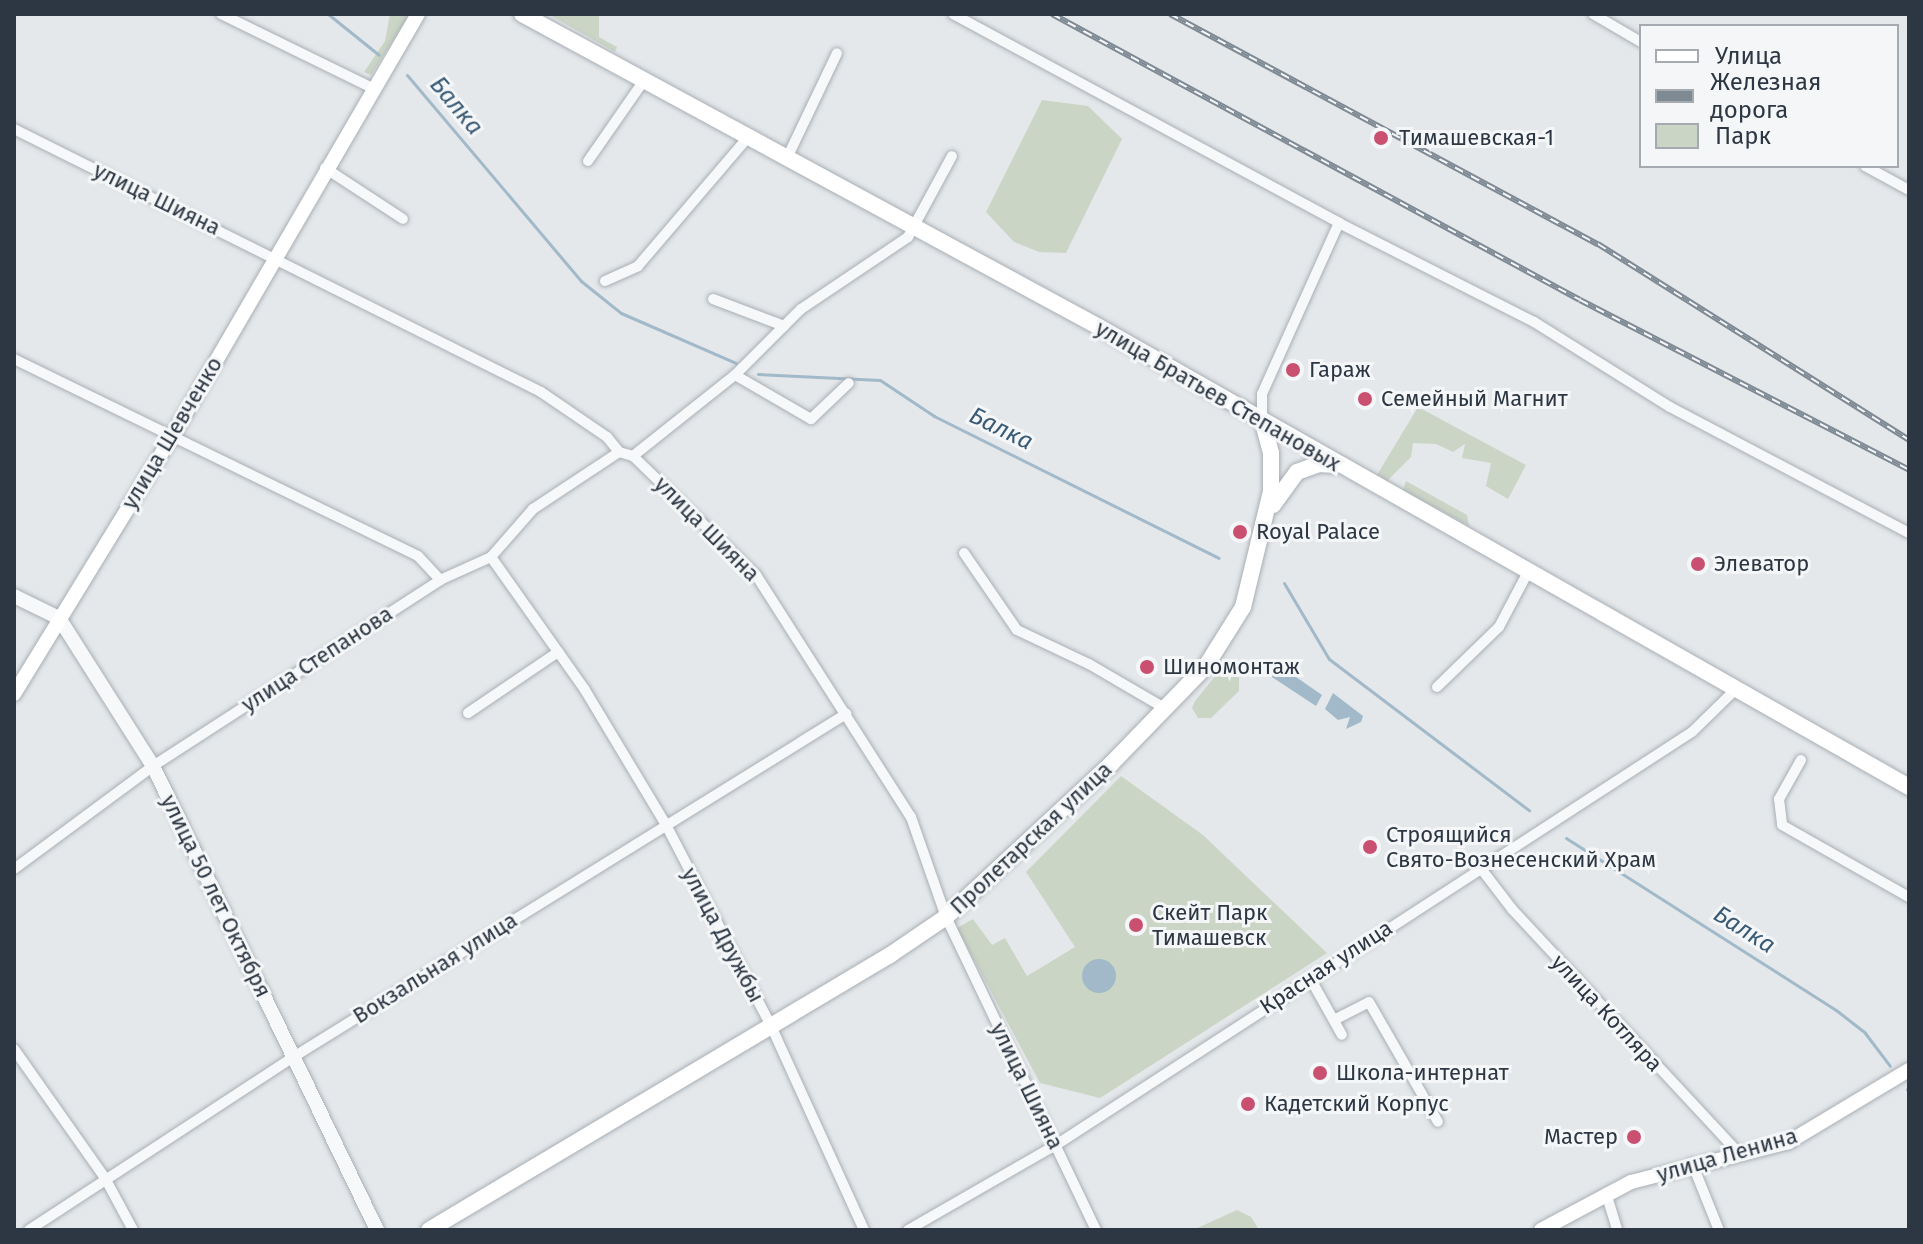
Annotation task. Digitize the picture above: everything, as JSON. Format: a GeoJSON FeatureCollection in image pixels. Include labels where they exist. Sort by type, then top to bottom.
{"type":"FeatureCollection","features":[{"type":"Feature","properties":{"kind":"main road","name":"улица Шевченко"},"geometry":{"type":"LineString","coordinates":[[14,694],[173,435],[325,168],[418,14]]}},
{"type":"Feature","properties":{"kind":"main road","name":"улица Братьев Степановых"},"geometry":{"type":"LineString","coordinates":[[522,14],[643,82],[915,225],[1262,420],[1336,466],[1527,574],[1909,787]]}},
{"type":"Feature","properties":{"kind":"main road","name":"Пролетарская улица"},"geometry":{"type":"LineString","coordinates":[[429,1230],[772,1028],[946,917],[1166,709],[1231,630],[1249,592],[1267,517],[1271,453],[1262,420]]}},
{"type":"Feature","properties":{"kind":"main road"},"geometry":{"type":"LineString","coordinates":[[1267,517],[1297,472],[1319,464],[1336,466]]}},
{"type":"Feature","properties":{"kind":"main road","name":"улица Ленина"},"geometry":{"type":"LineString","coordinates":[[1541,1230],[1606,1193],[1692,1163],[1789,1142],[1909,1070]]}},
{"type":"Feature","properties":{"kind":"street"},"geometry":{"type":"LineString","coordinates":[[221,14],[372,88]]}},
{"type":"Feature","properties":{"kind":"street"},"geometry":{"type":"LineString","coordinates":[[953,14],[1339,223],[1534,322],[1670,407],[1909,533]]}},
{"type":"Feature","properties":{"kind":"street"},"geometry":{"type":"LineString","coordinates":[[1593,14],[1639,41]]}},
{"type":"Feature","properties":{"kind":"street"},"geometry":{"type":"LineString","coordinates":[[787,158],[837,53]]}},
{"type":"Feature","properties":{"kind":"street"},"geometry":{"type":"LineString","coordinates":[[588,161],[643,82]]}},
{"type":"Feature","properties":{"kind":"street","name":"улица Шияна"},"geometry":{"type":"LineString","coordinates":[[14,129],[274,256],[541,392],[607,437],[619,452],[633,456],[756,575],[911,817],[946,917],[1096,1230]]}},
{"type":"Feature","properties":{"kind":"street"},"geometry":{"type":"LineString","coordinates":[[605,281],[638,266],[748,137]]}},
{"type":"Feature","properties":{"kind":"street"},"geometry":{"type":"LineString","coordinates":[[633,456],[735,375],[801,309],[908,237],[952,156]]}},
{"type":"Feature","properties":{"kind":"street"},"geometry":{"type":"LineString","coordinates":[[325,168],[403,219]]}},
{"type":"Feature","properties":{"kind":"street"},"geometry":{"type":"LineString","coordinates":[[1869,168],[1909,190]]}},
{"type":"Feature","properties":{"kind":"street","name":"Пролетарская улица"},"geometry":{"type":"LineString","coordinates":[[1262,420],[1262,394],[1339,223]]}},
{"type":"Feature","properties":{"kind":"street"},"geometry":{"type":"LineString","coordinates":[[713,299],[784,326]]}},
{"type":"Feature","properties":{"kind":"street"},"geometry":{"type":"LineString","coordinates":[[14,359],[418,556],[440,580]]}},
{"type":"Feature","properties":{"kind":"street"},"geometry":{"type":"LineString","coordinates":[[735,375],[811,419],[849,383]]}},
{"type":"Feature","properties":{"kind":"street","name":"улица Степанова"},"geometry":{"type":"LineString","coordinates":[[14,869],[153,766],[440,580],[491,557],[533,509],[619,452]]}},
{"type":"Feature","properties":{"kind":"street"},"geometry":{"type":"LineString","coordinates":[[964,553],[1017,630],[1089,664],[1166,709]]}},
{"type":"Feature","properties":{"kind":"street","name":"улица Дружбы"},"geometry":{"type":"LineString","coordinates":[[491,557],[558,652],[665,823],[772,1028],[864,1230]]}},
{"type":"Feature","properties":{"kind":"street"},"geometry":{"type":"LineString","coordinates":[[1437,687],[1499,627],[1527,574]]}},
{"type":"Feature","properties":{"kind":"street"},"geometry":{"type":"LineString","coordinates":[[14,596],[59,618]]}},
{"type":"Feature","properties":{"kind":"street","name":"улица 50 лет Октября"},"geometry":{"type":"LineString","coordinates":[[59,618],[153,766],[377,1230]]}},
{"type":"Feature","properties":{"kind":"street"},"geometry":{"type":"LineString","coordinates":[[468,713],[558,652]]}},
{"type":"Feature","properties":{"kind":"street","name":"Красная улица"},"geometry":{"type":"LineString","coordinates":[[908,1230],[1056,1145],[1479,866],[1692,732],[1734,691]]}},
{"type":"Feature","properties":{"kind":"street","name":"Вокзальная улица"},"geometry":{"type":"LineString","coordinates":[[29,1230],[295,1056],[665,823],[846,714]]}},
{"type":"Feature","properties":{"kind":"street"},"geometry":{"type":"LineString","coordinates":[[1801,760],[1779,799],[1782,825],[1909,897]]}},
{"type":"Feature","properties":{"kind":"street","name":"улица Котляра"},"geometry":{"type":"LineString","coordinates":[[1479,866],[1580,985],[1740,1154]]}},
{"type":"Feature","properties":{"kind":"street"},"geometry":{"type":"LineString","coordinates":[[1310,978],[1342,1035]]}},
{"type":"Feature","properties":{"kind":"street"},"geometry":{"type":"LineString","coordinates":[[1334,1020],[1369,1002],[1438,1122]]}},
{"type":"Feature","properties":{"kind":"street"},"geometry":{"type":"LineString","coordinates":[[14,1049],[105,1178],[133,1230]]}},
{"type":"Feature","properties":{"kind":"street"},"geometry":{"type":"LineString","coordinates":[[1692,1163],[1719,1230]]}},
{"type":"Feature","properties":{"kind":"street"},"geometry":{"type":"LineString","coordinates":[[1606,1193],[1617,1230]]}},
{"type":"Feature","properties":{"kind":"green space"},"geometry":{"type":"Polygon","coordinates":[[[390,14],[410,14],[371,75],[364,72],[385,41],[390,14]]]}},
{"type":"Feature","properties":{"kind":"green space"},"geometry":{"type":"Polygon","coordinates":[[[548,14],[599,16],[599,37],[617,47],[615,52],[548,14]]]}},
{"type":"Feature","properties":{"kind":"green space"},"geometry":{"type":"Polygon","coordinates":[[[1042,100],[1088,106],[1122,139],[1066,253],[1039,252],[1014,242],[986,212],[1042,100]]]}},
{"type":"Feature","properties":{"kind":"green space"},"geometry":{"type":"Polygon","coordinates":[[[1418,407],[1526,465],[1508,499],[1486,486],[1491,463],[1462,458],[1465,444],[1453,452],[1436,444],[1413,443],[1411,457],[1387,481],[1377,475],[1418,407]]]}},
{"type":"Feature","properties":{"kind":"green space"},"geometry":{"type":"Polygon","coordinates":[[[1406,481],[1467,515],[1469,526],[1403,490],[1406,481]]]}},
{"type":"Feature","properties":{"kind":"green space"},"geometry":{"type":"Polygon","coordinates":[[[1239,661],[1239,691],[1211,718],[1198,718],[1192,708],[1195,701],[1225,664],[1239,661]]]}},
{"type":"Feature","properties":{"kind":"green space"},"geometry":{"type":"Polygon","coordinates":[[[1121,776],[1203,835],[1327,953],[1100,1098],[1040,1083],[957,928],[973,919],[992,945],[1005,938],[1027,976],[1075,947],[1026,872],[1121,776]]]}},
{"type":"Feature","properties":{"kind":"green space"},"geometry":{"type":"Polygon","coordinates":[[[1237,1210],[1251,1217],[1259,1230],[1193,1230],[1237,1210]]]}},
{"type":"Feature","properties":{"kind":"water"},"geometry":{"type":"Polygon","coordinates":[[[1276,663],[1322,695],[1316,706],[1269,675],[1276,663]]]}},
{"type":"Feature","properties":{"kind":"water"},"geometry":{"type":"Polygon","coordinates":[[[1333,693],[1363,716],[1361,722],[1346,729],[1350,717],[1338,720],[1325,709],[1333,693]]]}},
{"type":"Feature","properties":{"kind":"water"},"geometry":{"type":"Polygon","coordinates":[[[1099,959],[1111,964],[1116,976],[1111,988],[1099,993],[1087,988],[1082,976],[1087,964],[1099,959]]]}},
{"type":"Feature","properties":{"kind":"waterway","name":"Балка"},"geometry":{"type":"LineString","coordinates":[[328,14],[379,55]]}},
{"type":"Feature","properties":{"kind":"waterway","name":"Балка"},"geometry":{"type":"LineString","coordinates":[[407,75],[581,281],[621,313],[736,363]]}},
{"type":"Feature","properties":{"kind":"waterway","name":"Балка"},"geometry":{"type":"LineString","coordinates":[[758,374],[880,380],[934,416],[1219,558]]}},
{"type":"Feature","properties":{"kind":"waterway","name":"Балка"},"geometry":{"type":"LineString","coordinates":[[1284,583],[1329,659],[1529,810]]}},
{"type":"Feature","properties":{"kind":"waterway","name":"Балка"},"geometry":{"type":"LineString","coordinates":[[1566,838],[1836,1010],[1865,1033],[1890,1066]]}},
{"type":"Feature","properties":{"kind":"waterway","name":"Балка"},"geometry":{"type":"LineString","coordinates":[[1907,1089],[1909,1093]]}},
{"type":"Feature","properties":{"kind":"railway"},"geometry":{"type":"LineString","coordinates":[[1052,14],[1580,300],[1909,470]]}},
{"type":"Feature","properties":{"kind":"railway"},"geometry":{"type":"LineString","coordinates":[[1170,14],[1598,244],[1909,440]]}},
{"type":"Feature","properties":{"kind":"place","name":"Тимашевская-1"},"geometry":{"type":"Point","coordinates":[1381,138]}},
{"type":"Feature","properties":{"kind":"place","name":"Гараж"},"geometry":{"type":"Point","coordinates":[1293,370]}},
{"type":"Feature","properties":{"kind":"place","name":"Семейный Магнит"},"geometry":{"type":"Point","coordinates":[1365,399]}},
{"type":"Feature","properties":{"kind":"place","name":"Royal Palace"},"geometry":{"type":"Point","coordinates":[1240,532]}},
{"type":"Feature","properties":{"kind":"place","name":"Элеватор"},"geometry":{"type":"Point","coordinates":[1698,564]}},
{"type":"Feature","properties":{"kind":"place","name":"Шиномонтаж"},"geometry":{"type":"Point","coordinates":[1147,667]}},
{"type":"Feature","properties":{"kind":"place","name":"Строящийся Свято-Вознесенский Храм"},"geometry":{"type":"Point","coordinates":[1370,847]}},
{"type":"Feature","properties":{"kind":"place","name":"Скейт Парк Тимашевск"},"geometry":{"type":"Point","coordinates":[1136,925]}},
{"type":"Feature","properties":{"kind":"place","name":"Школа-интернат"},"geometry":{"type":"Point","coordinates":[1320,1073]}},
{"type":"Feature","properties":{"kind":"place","name":"Кадетский Корпус"},"geometry":{"type":"Point","coordinates":[1248,1104]}},
{"type":"Feature","properties":{"kind":"place","name":"Мастер"},"geometry":{"type":"Point","coordinates":[1634,1137]}}]}
